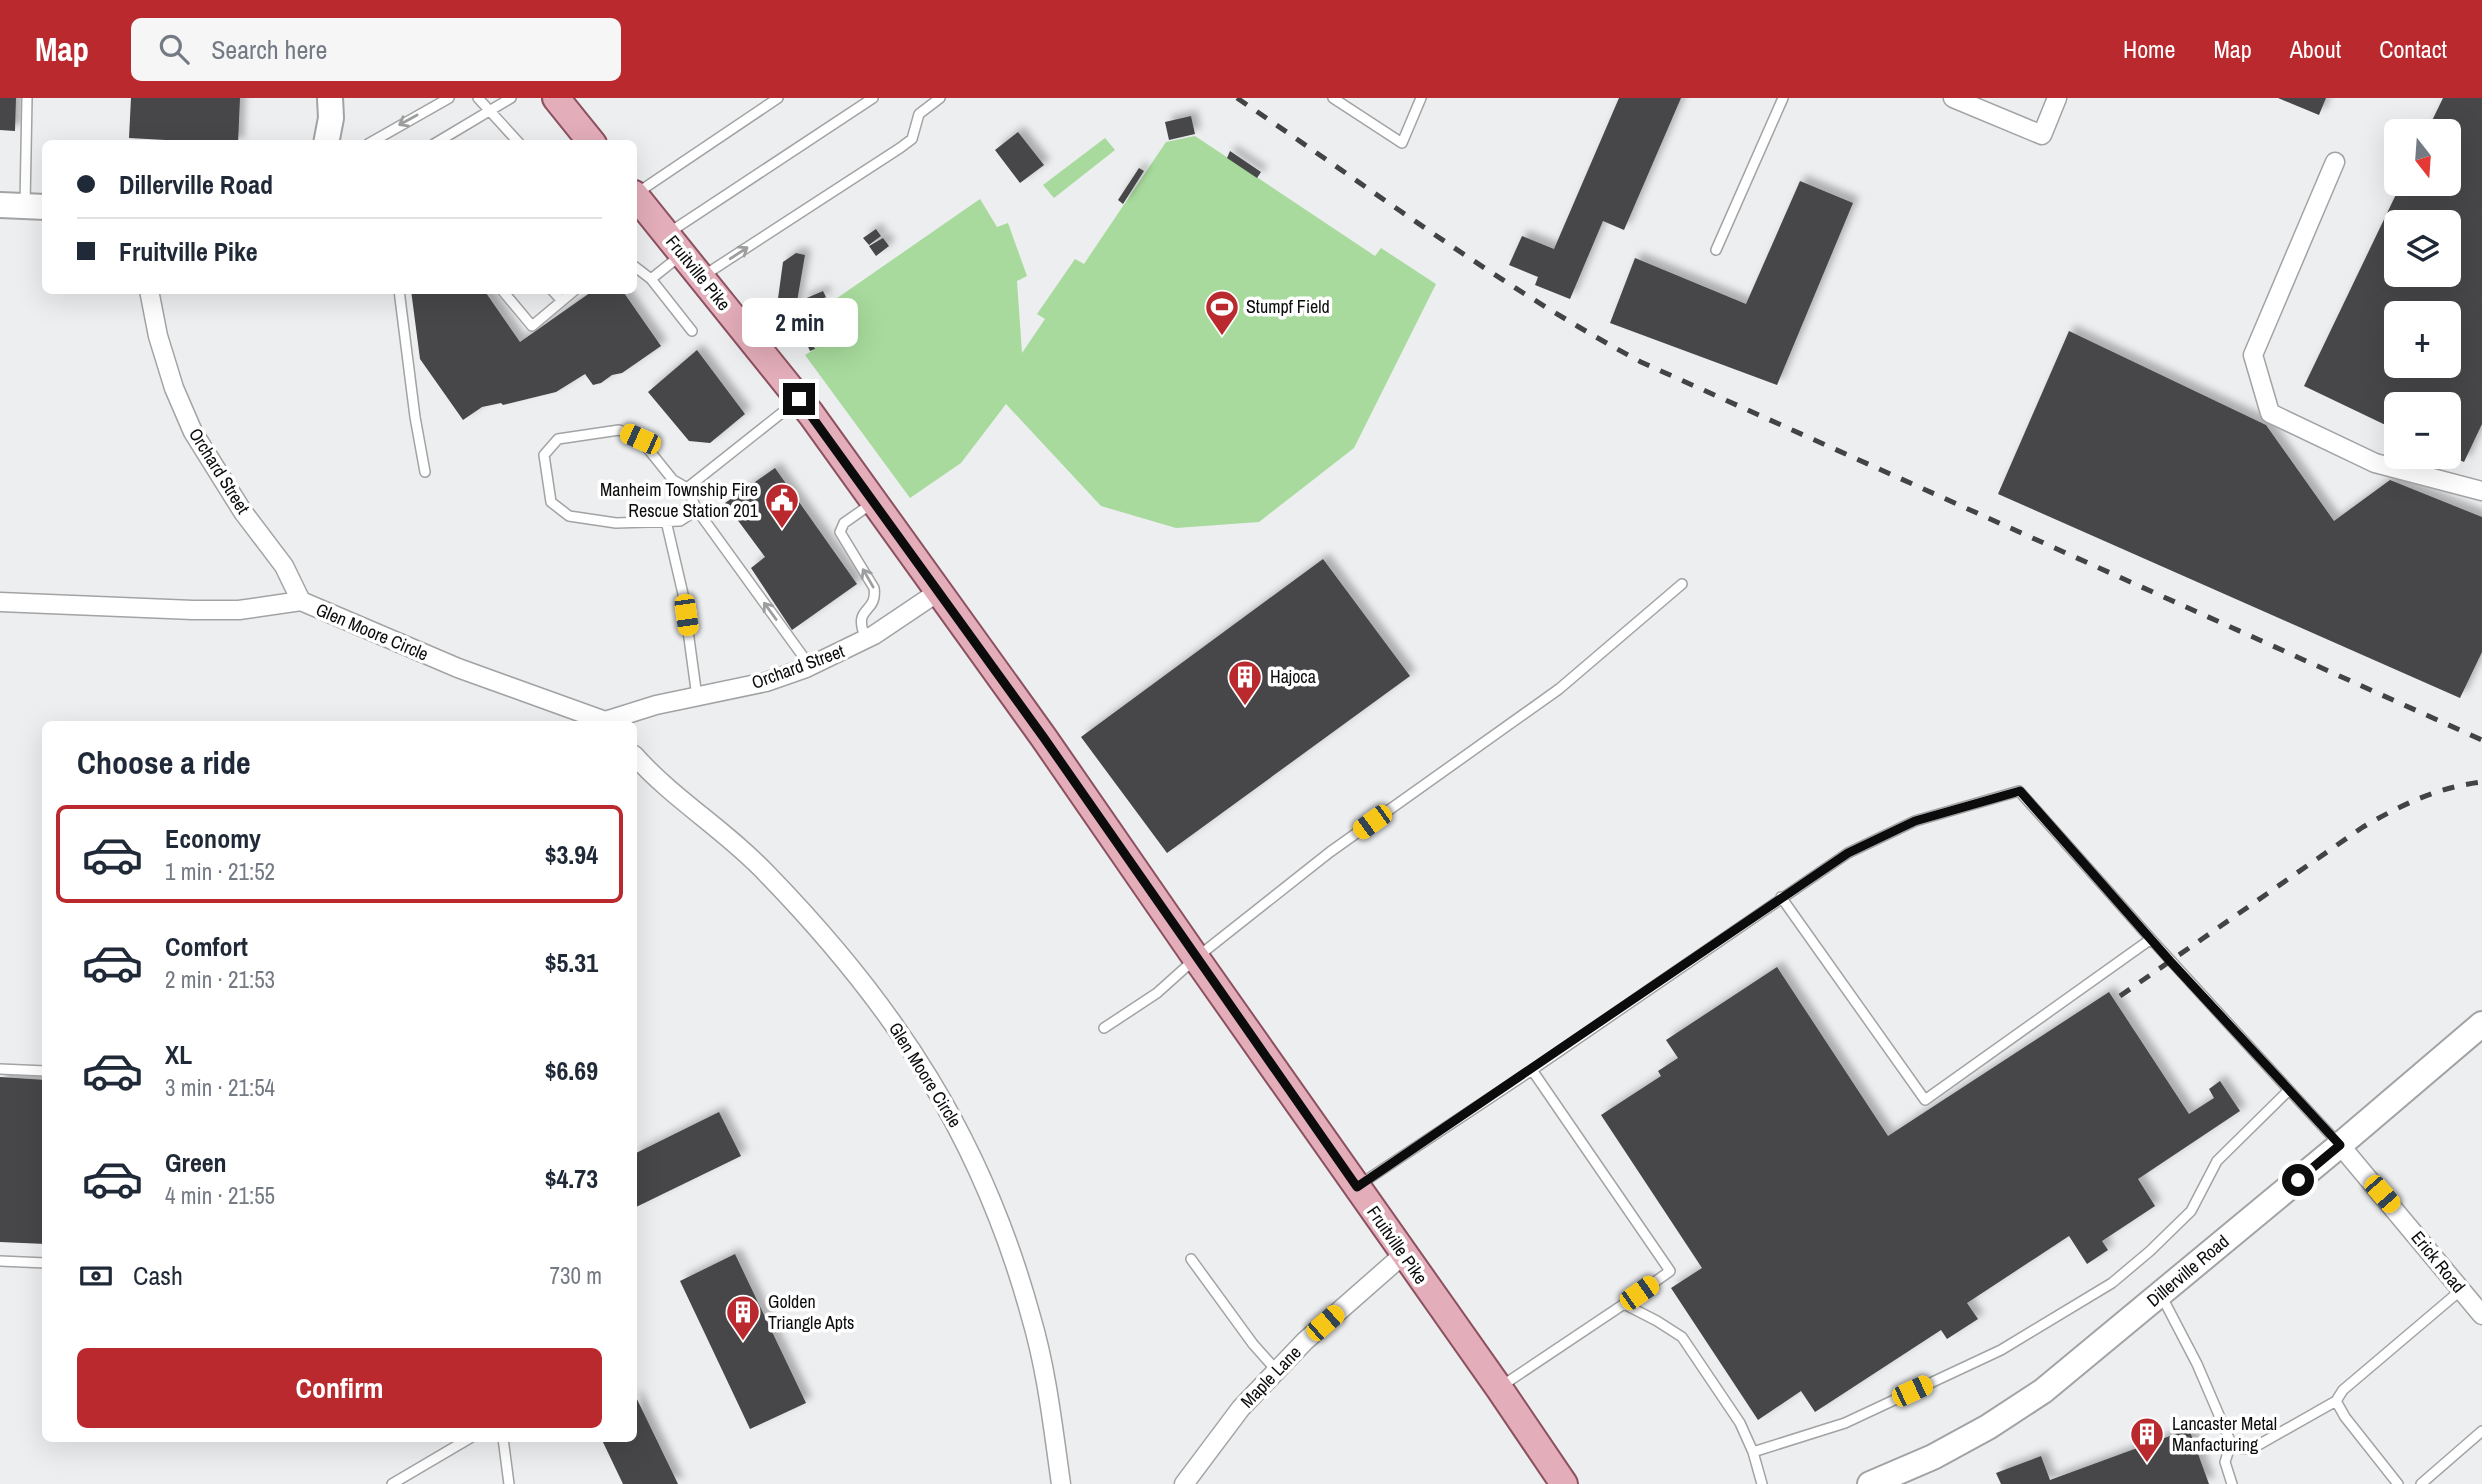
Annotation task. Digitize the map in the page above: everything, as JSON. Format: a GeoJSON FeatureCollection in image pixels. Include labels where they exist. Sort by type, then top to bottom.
{"type":"FeatureCollection","features":[{"type":"Feature","properties":{"kind":"main road"},"geometry":{"type":"LineString","coordinates":[[327,140],[331,118],[330,98]]}},
{"type":"Feature","properties":{"kind":"main road"},"geometry":{"type":"LineString","coordinates":[[555,98],[590,140]]}},
{"type":"Feature","properties":{"kind":"main road","name":"Fruitville Pike"},"geometry":{"type":"LineString","coordinates":[[637,198],[799,399],[1044,738],[1564,1484]]}},
{"type":"Feature","properties":{"kind":"main road"},"geometry":{"type":"LineString","coordinates":[[0,205],[35,206]]}},
{"type":"Feature","properties":{"kind":"main road","name":"Dillerville Road"},"geometry":{"type":"LineString","coordinates":[[1870,1484],[1933,1457],[1999,1420],[2043,1391],[2482,1024]]}},
{"type":"Feature","properties":{"kind":"street"},"geometry":{"type":"LineString","coordinates":[[1956,99],[2042,135],[2057,98]]}},
{"type":"Feature","properties":{"kind":"street"},"geometry":{"type":"LineString","coordinates":[[2335,162],[2253,355],[2270,413],[2375,463],[2482,491]]}},
{"type":"Feature","properties":{"kind":"street","name":"Orchard Street"},"geometry":{"type":"LineString","coordinates":[[150,294],[158,336],[170,375],[193,432],[243,512],[284,566],[302,601]]}},
{"type":"Feature","properties":{"kind":"street","name":"Orchard Street"},"geometry":{"type":"LineString","coordinates":[[612,721],[656,705],[766,682],[810,666],[866,639],[938,592]]}},
{"type":"Feature","properties":{"kind":"street","name":"Glen Moore Circle"},"geometry":{"type":"LineString","coordinates":[[0,602],[239,610],[302,601],[458,668],[601,721]]}},
{"type":"Feature","properties":{"kind":"street","name":"Glen Moore Circle"},"geometry":{"type":"LineString","coordinates":[[637,758],[673,793],[765,872],[816,925],[885,1010],[926,1070],[957,1124],[1014,1260],[1044,1372],[1061,1484]]}},
{"type":"Feature","properties":{"kind":"street","name":"Erick Road"},"geometry":{"type":"LineString","coordinates":[[2340,1145],[2482,1315]]}},
{"type":"Feature","properties":{"kind":"street","name":"Maple Lane"},"geometry":{"type":"LineString","coordinates":[[1184,1484],[1241,1408],[1306,1341],[1404,1254]]}},
{"type":"Feature","properties":{"kind":"lane"},"geometry":{"type":"LineString","coordinates":[[27,98],[35,206]]}},
{"type":"Feature","properties":{"kind":"lane"},"geometry":{"type":"LineString","coordinates":[[375,140],[449,98]]}},
{"type":"Feature","properties":{"kind":"lane"},"geometry":{"type":"LineString","coordinates":[[478,98],[516,140]]}},
{"type":"Feature","properties":{"kind":"lane"},"geometry":{"type":"LineString","coordinates":[[440,140],[511,98]]}},
{"type":"Feature","properties":{"kind":"lane"},"geometry":{"type":"LineString","coordinates":[[637,192],[778,98]]}},
{"type":"Feature","properties":{"kind":"lane"},"geometry":{"type":"LineString","coordinates":[[651,279],[674,244],[731,191],[873,98]]}},
{"type":"Feature","properties":{"kind":"lane"},"geometry":{"type":"LineString","coordinates":[[701,277],[912,139],[919,114],[940,98]]}},
{"type":"Feature","properties":{"kind":"lane"},"geometry":{"type":"LineString","coordinates":[[1333,98],[1402,143],[1421,98]]}},
{"type":"Feature","properties":{"kind":"lane"},"geometry":{"type":"LineString","coordinates":[[1716,250],[1783,98]]}},
{"type":"Feature","properties":{"kind":"lane"},"geometry":{"type":"LineString","coordinates":[[637,268],[651,279],[692,331]]}},
{"type":"Feature","properties":{"kind":"lane"},"geometry":{"type":"LineString","coordinates":[[400,294],[415,417],[425,472]]}},
{"type":"Feature","properties":{"kind":"lane"},"geometry":{"type":"LineString","coordinates":[[505,294],[532,326],[570,294]]}},
{"type":"Feature","properties":{"kind":"lane"},"geometry":{"type":"LineString","coordinates":[[556,294],[562,301]]}},
{"type":"Feature","properties":{"kind":"lane"},"geometry":{"type":"LineString","coordinates":[[687,488],[799,399]]}},
{"type":"Feature","properties":{"kind":"lane"},"geometry":{"type":"LineString","coordinates":[[697,510],[680,521],[616,523],[569,516],[551,502],[544,455],[558,439],[619,430],[640,439],[673,480],[687,488],[697,510],[810,666]]}},
{"type":"Feature","properties":{"kind":"lane"},"geometry":{"type":"LineString","coordinates":[[866,639],[860,619],[874,599],[874,588],[840,532],[844,523],[874,503]]}},
{"type":"Feature","properties":{"kind":"lane"},"geometry":{"type":"LineString","coordinates":[[666,521],[683,594],[697,697]]}},
{"type":"Feature","properties":{"kind":"lane"},"geometry":{"type":"LineString","coordinates":[[1104,1028],[1157,993],[1196,958],[1330,852],[1559,689],[1682,584]]}},
{"type":"Feature","properties":{"kind":"lane"},"geometry":{"type":"LineString","coordinates":[[1357,1187],[1848,853],[1915,821],[2020,791],[2340,1145]]}},
{"type":"Feature","properties":{"kind":"lane"},"geometry":{"type":"LineString","coordinates":[[1781,897],[1925,1100],[2151,939]]}},
{"type":"Feature","properties":{"kind":"lane"},"geometry":{"type":"LineString","coordinates":[[0,1069],[42,1071]]}},
{"type":"Feature","properties":{"kind":"lane"},"geometry":{"type":"LineString","coordinates":[[1499,1388],[1670,1271],[1532,1070]]}},
{"type":"Feature","properties":{"kind":"lane"},"geometry":{"type":"LineString","coordinates":[[1753,1452],[1845,1423],[2001,1350],[2112,1283],[2191,1211],[2217,1161],[2289,1090]]}},
{"type":"Feature","properties":{"kind":"lane"},"geometry":{"type":"LineString","coordinates":[[1191,1259],[1253,1344],[1277,1371]]}},
{"type":"Feature","properties":{"kind":"lane"},"geometry":{"type":"LineString","coordinates":[[0,1261],[42,1263]]}},
{"type":"Feature","properties":{"kind":"lane"},"geometry":{"type":"LineString","coordinates":[[2231,1443],[2242,1448],[2253,1448],[2336,1401],[2343,1390],[2460,1290]]}},
{"type":"Feature","properties":{"kind":"lane"},"geometry":{"type":"LineString","coordinates":[[2161,1293],[2197,1364],[2231,1443],[2225,1462],[2232,1484]]}},
{"type":"Feature","properties":{"kind":"lane"},"geometry":{"type":"LineString","coordinates":[[1624,1304],[1682,1337],[1740,1423],[1753,1452],[1762,1484]]}},
{"type":"Feature","properties":{"kind":"lane"},"geometry":{"type":"LineString","coordinates":[[2336,1401],[2345,1417],[2398,1484]]}},
{"type":"Feature","properties":{"kind":"lane"},"geometry":{"type":"LineString","coordinates":[[2421,1484],[2482,1431]]}},
{"type":"Feature","properties":{"kind":"lane"},"geometry":{"type":"LineString","coordinates":[[392,1484],[463,1442]]}},
{"type":"Feature","properties":{"kind":"lane"},"geometry":{"type":"LineString","coordinates":[[504,1442],[509,1484]]}},
{"type":"Feature","properties":{"kind":"green space","name":"Stumpf Field"},"geometry":{"type":"Polygon","coordinates":[[[1195,136],[1375,256],[1381,248],[1436,284],[1354,448],[1259,522],[1176,528],[1101,506],[1006,404],[961,463],[910,498],[805,355],[815,349],[805,327],[805,307],[826,297],[830,303],[980,199],[997,227],[1008,223],[1027,276],[1017,281],[1022,353],[1045,319],[1037,314],[1075,259],[1084,264],[1166,142],[1195,136]]]}},
{"type":"Feature","properties":{"kind":"green space"},"geometry":{"type":"Polygon","coordinates":[[[1105,138],[1115,150],[1054,198],[1043,185],[1105,138]]]}},
{"type":"Feature","properties":{"kind":"building"},"geometry":{"type":"Polygon","coordinates":[[[0,98],[16,98],[15,131],[0,130],[0,98]]]}},
{"type":"Feature","properties":{"kind":"building"},"geometry":{"type":"Polygon","coordinates":[[[131,98],[240,98],[238,140],[129,138],[131,98]]]}},
{"type":"Feature","properties":{"kind":"building"},"geometry":{"type":"Polygon","coordinates":[[[1619,98],[1681,98],[1624,230],[1603,221],[1570,299],[1535,285],[1538,277],[1509,265],[1522,236],[1554,249],[1619,98]]]}},
{"type":"Feature","properties":{"kind":"building"},"geometry":{"type":"Polygon","coordinates":[[[2278,98],[2326,98],[2319,115],[2278,98]]]}},
{"type":"Feature","properties":{"kind":"building"},"geometry":{"type":"Polygon","coordinates":[[[2443,98],[2482,98],[2482,424],[2464,462],[2461,461],[2461,392],[2384,392],[2384,424],[2304,386],[2384,219],[2384,287],[2461,287],[2461,210],[2389,210],[2395,196],[2461,196],[2461,119],[2433,119],[2443,98]]]}},
{"type":"Feature","properties":{"kind":"building"},"geometry":{"type":"Polygon","coordinates":[[[1191,116],[1195,134],[1169,140],[1165,122],[1191,116]]]}},
{"type":"Feature","properties":{"kind":"building"},"geometry":{"type":"Polygon","coordinates":[[[1018,132],[1044,165],[1020,183],[995,150],[1018,132]]]}},
{"type":"Feature","properties":{"kind":"building"},"geometry":{"type":"Polygon","coordinates":[[[1230,151],[1261,172],[1257,178],[1227,158],[1230,151]]]}},
{"type":"Feature","properties":{"kind":"building"},"geometry":{"type":"Polygon","coordinates":[[[1139,168],[1144,171],[1123,204],[1118,200],[1139,168]]]}},
{"type":"Feature","properties":{"kind":"building"},"geometry":{"type":"Polygon","coordinates":[[[1800,181],[1853,203],[1777,385],[1610,323],[1635,258],[1746,304],[1800,181]]]}},
{"type":"Feature","properties":{"kind":"building"},"geometry":{"type":"Polygon","coordinates":[[[876,229],[881,236],[869,245],[863,238],[876,229]]]}},
{"type":"Feature","properties":{"kind":"building"},"geometry":{"type":"Polygon","coordinates":[[[883,238],[889,246],[876,256],[869,246],[883,238]]]}},
{"type":"Feature","properties":{"kind":"building"},"geometry":{"type":"Polygon","coordinates":[[[796,253],[805,255],[794,319],[785,318],[777,306],[783,262],[796,253]]]}},
{"type":"Feature","properties":{"kind":"building"},"geometry":{"type":"Polygon","coordinates":[[[823,291],[826,297],[805,307],[802,300],[823,291]]]}},
{"type":"Feature","properties":{"kind":"building"},"geometry":{"type":"Polygon","coordinates":[[[412,294],[487,294],[520,342],[588,294],[625,294],[661,346],[622,373],[612,375],[601,383],[593,385],[585,374],[556,392],[503,405],[501,403],[482,407],[463,420],[420,359],[412,294]]]}},
{"type":"Feature","properties":{"kind":"building"},"geometry":{"type":"Polygon","coordinates":[[[805,327],[815,349],[810,351],[800,330],[805,327]]]}},
{"type":"Feature","properties":{"kind":"building"},"geometry":{"type":"Polygon","coordinates":[[[2069,331],[2266,425],[2334,521],[2390,480],[2482,517],[2482,652],[2460,698],[1998,494],[2069,331]]]}},
{"type":"Feature","properties":{"kind":"building"},"geometry":{"type":"Polygon","coordinates":[[[697,350],[745,414],[710,443],[689,441],[648,392],[697,350]]]}},
{"type":"Feature","properties":{"kind":"building","name":"Manheim Township Fire Rescue Station 201"},"geometry":{"type":"Polygon","coordinates":[[[775,468],[857,584],[792,630],[751,568],[765,557],[725,503],[775,468]]]}},
{"type":"Feature","properties":{"kind":"building","name":"Hajoca"},"geometry":{"type":"Polygon","coordinates":[[[1323,559],[1410,676],[1167,853],[1081,737],[1323,559]]]}},
{"type":"Feature","properties":{"kind":"building"},"geometry":{"type":"Polygon","coordinates":[[[1777,967],[1888,1136],[2109,992],[2189,1114],[2214,1098],[2209,1089],[2220,1081],[2240,1111],[2138,1179],[2155,1206],[2102,1241],[2108,1250],[2087,1264],[2069,1236],[1967,1303],[1978,1319],[1947,1339],[1941,1330],[1815,1412],[1801,1391],[1758,1420],[1671,1288],[1702,1268],[1601,1115],[1661,1076],[1658,1071],[1678,1058],[1666,1040],[1777,967]]]}},
{"type":"Feature","properties":{"kind":"building"},"geometry":{"type":"Polygon","coordinates":[[[0,1077],[42,1080],[42,1244],[0,1242],[0,1077]]]}},
{"type":"Feature","properties":{"kind":"building"},"geometry":{"type":"Polygon","coordinates":[[[719,1112],[741,1156],[637,1207],[637,1153],[719,1112]]]}},
{"type":"Feature","properties":{"kind":"building","name":"Golden Triangle Apts"},"geometry":{"type":"Polygon","coordinates":[[[735,1254],[806,1403],[750,1429],[680,1281],[735,1254]]]}},
{"type":"Feature","properties":{"kind":"building"},"geometry":{"type":"Polygon","coordinates":[[[637,1399],[678,1484],[623,1484],[603,1442],[637,1442],[637,1399]]]}},
{"type":"Feature","properties":{"kind":"building","name":"Lancaster Metal Manfacturing"},"geometry":{"type":"Polygon","coordinates":[[[2189,1429],[2209,1484],[2001,1484],[1996,1473],[2041,1456],[2050,1480],[2189,1429]]]}},
{"type":"Feature","properties":{"kind":"railway"},"geometry":{"type":"LineString","coordinates":[[1237,98],[1486,269],[1588,333],[1641,362],[2482,740]]}},
{"type":"Feature","properties":{"kind":"railway"},"geometry":{"type":"LineString","coordinates":[[2120,996],[2363,827],[2420,798],[2450,788],[2482,782]]}},
{"type":"Feature","properties":{"kind":"place","name":"Stumpf Field"},"geometry":{"type":"Point","coordinates":[1222,337]}},
{"type":"Feature","properties":{"kind":"place","name":"Manheim Township Fire Rescue Station 201"},"geometry":{"type":"Point","coordinates":[782,530]}},
{"type":"Feature","properties":{"kind":"place","name":"Hajoca"},"geometry":{"type":"Point","coordinates":[1245,707]}},
{"type":"Feature","properties":{"kind":"place","name":"Golden Triangle Apts"},"geometry":{"type":"Point","coordinates":[743,1342]}},
{"type":"Feature","properties":{"kind":"place","name":"Lancaster Metal Manfacturing"},"geometry":{"type":"Point","coordinates":[2147,1464]}},
{"type":"Feature","properties":{"kind":"route"},"geometry":{"type":"LineString","coordinates":[[799,399],[1044,738],[1357,1187],[1848,853],[1915,821],[2020,791],[2170,961],[2340,1145],[2298,1180]]}}]}
